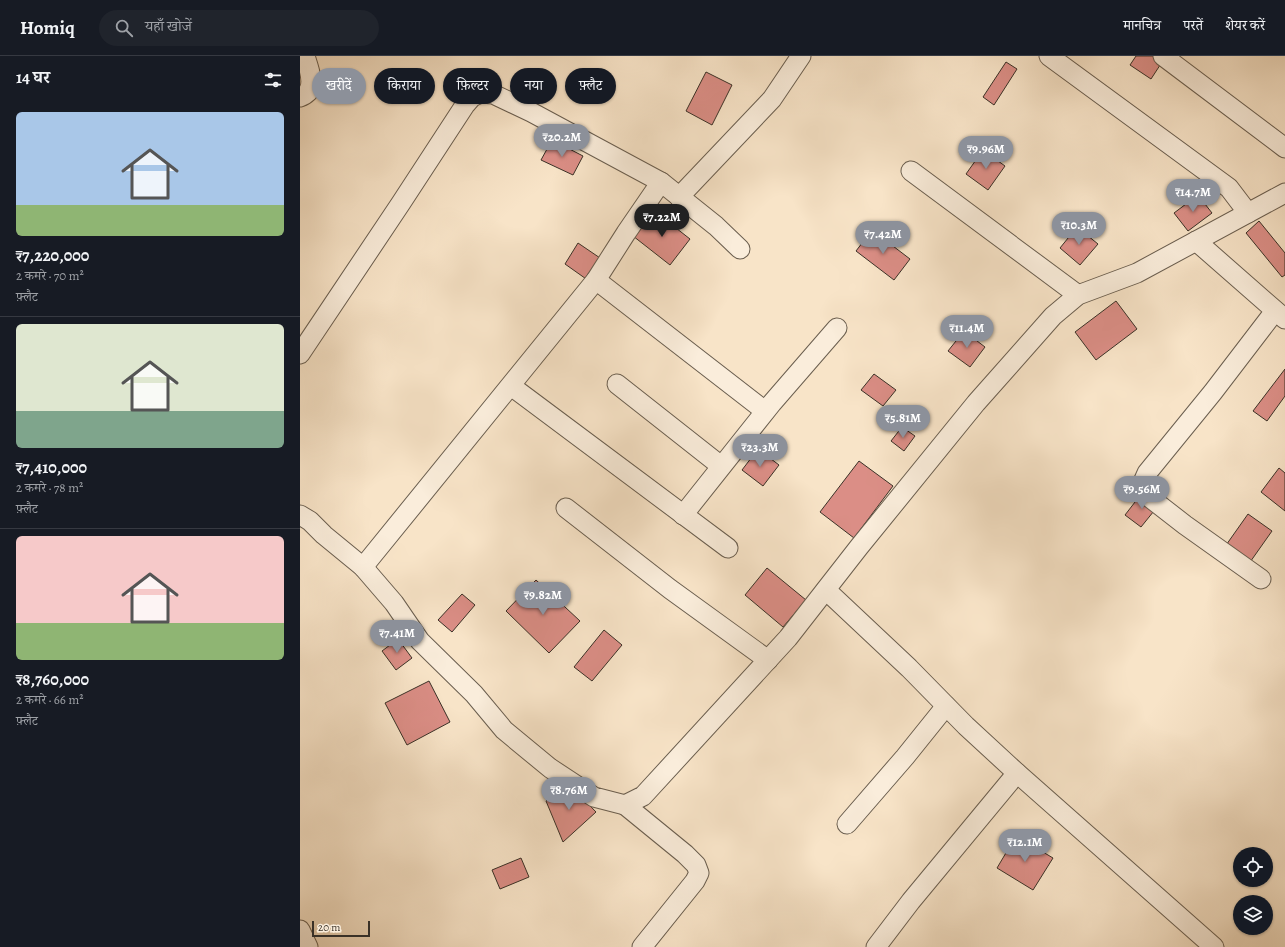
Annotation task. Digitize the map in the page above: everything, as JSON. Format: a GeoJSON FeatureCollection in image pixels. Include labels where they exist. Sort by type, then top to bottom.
{"type":"FeatureCollection","features":[{"type":"Feature","properties":{"kind":"street"},"geometry":{"type":"LineString","coordinates":[[300,97],[308,92],[311,84],[305,56]]}},
{"type":"Feature","properties":{"kind":"street"},"geometry":{"type":"LineString","coordinates":[[1049,56],[1229,188],[1248,213]]}},
{"type":"Feature","properties":{"kind":"street"},"geometry":{"type":"LineString","coordinates":[[1163,56],[1285,148]]}},
{"type":"Feature","properties":{"kind":"street"},"geometry":{"type":"LineString","coordinates":[[680,197],[772,99],[797,57]]}},
{"type":"Feature","properties":{"kind":"street"},"geometry":{"type":"LineString","coordinates":[[300,354],[402,203],[465,105],[472,97],[482,93],[493,94],[531,112],[661,182],[716,226],[740,249]]}},
{"type":"Feature","properties":{"kind":"street"},"geometry":{"type":"LineString","coordinates":[[911,171],[1078,295]]}},
{"type":"Feature","properties":{"kind":"street"},"geometry":{"type":"LineString","coordinates":[[363,566],[596,280],[661,182]]}},
{"type":"Feature","properties":{"kind":"street"},"geometry":{"type":"LineString","coordinates":[[625,805],[643,796],[788,638],[976,402],[1053,316],[1078,295],[1137,273],[1285,193]]}},
{"type":"Feature","properties":{"kind":"street"},"geometry":{"type":"LineString","coordinates":[[1196,241],[1280,315],[1213,392],[1147,473],[1142,482],[1144,491],[1149,497],[1185,525],[1261,579]]}},
{"type":"Feature","properties":{"kind":"street"},"geometry":{"type":"LineString","coordinates":[[596,280],[765,412]]}},
{"type":"Feature","properties":{"kind":"street"},"geometry":{"type":"LineString","coordinates":[[683,515],[765,412],[837,328]]}},
{"type":"Feature","properties":{"kind":"street"},"geometry":{"type":"LineString","coordinates":[[617,384],[722,466]]}},
{"type":"Feature","properties":{"kind":"street"},"geometry":{"type":"LineString","coordinates":[[511,386],[728,548]]}},
{"type":"Feature","properties":{"kind":"street"},"geometry":{"type":"LineString","coordinates":[[566,508],[670,589],[768,660]]}},
{"type":"Feature","properties":{"kind":"street"},"geometry":{"type":"LineString","coordinates":[[300,515],[310,521],[324,535],[363,566],[394,603],[420,641],[474,694],[504,730],[550,768],[594,797],[625,805],[685,854],[696,865],[699,873],[695,880],[642,947]]}},
{"type":"Feature","properties":{"kind":"street"},"geometry":{"type":"LineString","coordinates":[[826,590],[1018,773],[1214,947]]}},
{"type":"Feature","properties":{"kind":"street"},"geometry":{"type":"LineString","coordinates":[[846,824],[946,706]]}},
{"type":"Feature","properties":{"kind":"street"},"geometry":{"type":"LineString","coordinates":[[876,947],[911,901],[1018,773]]}},
{"type":"Feature","properties":{"kind":"street"},"geometry":{"type":"LineString","coordinates":[[300,930],[308,947]]}},
{"type":"Feature","properties":{"kind":"building"},"geometry":{"type":"Polygon","coordinates":[[[1136,56],[1166,56],[1151,79],[1130,65],[1136,56]]]}},
{"type":"Feature","properties":{"kind":"building"},"geometry":{"type":"Polygon","coordinates":[[[1006,62],[1017,69],[994,105],[983,97],[1006,62]]]}},
{"type":"Feature","properties":{"kind":"building"},"geometry":{"type":"Polygon","coordinates":[[[706,72],[732,85],[712,125],[686,111],[706,72]]]}},
{"type":"Feature","properties":{"kind":"building"},"geometry":{"type":"Polygon","coordinates":[[[552,140],[583,156],[573,175],[541,160],[552,140]]]}},
{"type":"Feature","properties":{"kind":"building"},"geometry":{"type":"Polygon","coordinates":[[[983,150],[1005,166],[988,190],[966,174],[983,150]]]}},
{"type":"Feature","properties":{"kind":"building"},"geometry":{"type":"Polygon","coordinates":[[[1198,195],[1212,213],[1188,231],[1174,213],[1198,195]]]}},
{"type":"Feature","properties":{"kind":"building"},"geometry":{"type":"Polygon","coordinates":[[[653,210],[690,239],[670,265],[633,236],[653,210]]]}},
{"type":"Feature","properties":{"kind":"building"},"geometry":{"type":"Polygon","coordinates":[[[1259,221],[1285,253],[1285,275],[1282,277],[1246,233],[1259,221]]]}},
{"type":"Feature","properties":{"kind":"building"},"geometry":{"type":"Polygon","coordinates":[[[1077,227],[1098,244],[1080,265],[1060,248],[1077,227]]]}},
{"type":"Feature","properties":{"kind":"building"},"geometry":{"type":"Polygon","coordinates":[[[872,230],[910,259],[894,280],[856,251],[872,230]]]}},
{"type":"Feature","properties":{"kind":"building"},"geometry":{"type":"Polygon","coordinates":[[[578,243],[603,260],[589,281],[565,264],[578,243]]]}},
{"type":"Feature","properties":{"kind":"building"},"geometry":{"type":"Polygon","coordinates":[[[1116,301],[1137,329],[1096,360],[1075,332],[1116,301]]]}},
{"type":"Feature","properties":{"kind":"building"},"geometry":{"type":"Polygon","coordinates":[[[964,331],[985,347],[970,367],[948,351],[964,331]]]}},
{"type":"Feature","properties":{"kind":"building"},"geometry":{"type":"Polygon","coordinates":[[[1285,369],[1285,396],[1267,421],[1253,411],[1285,369]]]}},
{"type":"Feature","properties":{"kind":"building"},"geometry":{"type":"Polygon","coordinates":[[[874,374],[896,390],[883,406],[861,390],[874,374]]]}},
{"type":"Feature","properties":{"kind":"building"},"geometry":{"type":"Polygon","coordinates":[[[902,427],[915,436],[904,451],[891,441],[902,427]]]}},
{"type":"Feature","properties":{"kind":"building"},"geometry":{"type":"Polygon","coordinates":[[[758,449],[779,465],[763,486],[742,470],[758,449]]]}},
{"type":"Feature","properties":{"kind":"building"},"geometry":{"type":"Polygon","coordinates":[[[859,461],[893,486],[854,538],[820,512],[859,461]]]}},
{"type":"Feature","properties":{"kind":"building"},"geometry":{"type":"Polygon","coordinates":[[[1279,468],[1285,473],[1285,511],[1261,492],[1279,468]]]}},
{"type":"Feature","properties":{"kind":"building"},"geometry":{"type":"Polygon","coordinates":[[[1142,493],[1158,506],[1141,527],[1125,515],[1142,493]]]}},
{"type":"Feature","properties":{"kind":"building"},"geometry":{"type":"Polygon","coordinates":[[[1248,514],[1272,531],[1248,565],[1224,548],[1248,514]]]}},
{"type":"Feature","properties":{"kind":"building"},"geometry":{"type":"Polygon","coordinates":[[[767,568],[806,600],[783,627],[745,595],[767,568]]]}},
{"type":"Feature","properties":{"kind":"building"},"geometry":{"type":"Polygon","coordinates":[[[536,580],[580,621],[549,653],[506,611],[536,580]]]}},
{"type":"Feature","properties":{"kind":"building"},"geometry":{"type":"Polygon","coordinates":[[[462,594],[475,605],[452,632],[438,620],[462,594]]]}},
{"type":"Feature","properties":{"kind":"building"},"geometry":{"type":"Polygon","coordinates":[[[604,630],[622,645],[592,681],[574,667],[604,630]]]}},
{"type":"Feature","properties":{"kind":"building"},"geometry":{"type":"Polygon","coordinates":[[[398,639],[412,658],[396,670],[382,651],[398,639]]]}},
{"type":"Feature","properties":{"kind":"building"},"geometry":{"type":"Polygon","coordinates":[[[429,681],[450,722],[407,745],[385,703],[429,681]]]}},
{"type":"Feature","properties":{"kind":"building"},"geometry":{"type":"Polygon","coordinates":[[[567,782],[596,812],[563,842],[546,801],[567,782]]]}},
{"type":"Feature","properties":{"kind":"building"},"geometry":{"type":"Polygon","coordinates":[[[1016,836],[1053,858],[1033,890],[997,868],[1016,836]]]}},
{"type":"Feature","properties":{"kind":"building"},"geometry":{"type":"Polygon","coordinates":[[[521,858],[529,877],[500,889],[492,870],[521,858]]]}}]}
